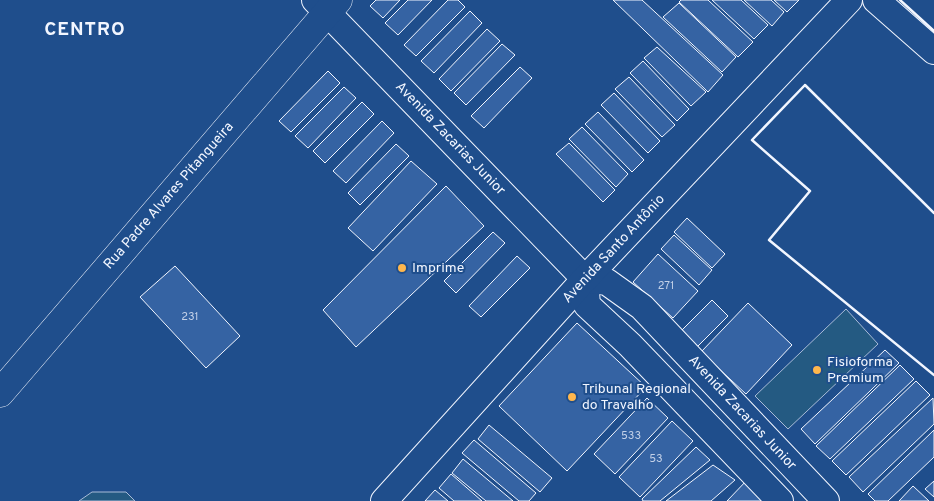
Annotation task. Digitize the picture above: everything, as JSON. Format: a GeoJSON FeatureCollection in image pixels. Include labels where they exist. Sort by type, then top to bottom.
{"type":"FeatureCollection","features":[{"type":"Feature","properties":{"kind":"street","name":"Avenida Santo Antônio"},"geometry":{"type":"LineString","coordinates":[[384,501],[585,279],[848,0]]}},
{"type":"Feature","properties":{"kind":"street"},"geometry":{"type":"LineString","coordinates":[[876,0],[934,51]]}},
{"type":"Feature","properties":{"kind":"street","name":"Avenida Zacarias Junior"},"geometry":{"type":"LineString","coordinates":[[327,4],[585,279],[607,282],[642,307],[823,500]]}},
{"type":"Feature","properties":{"kind":"street","name":"Rua Padre Alvares Pitangueira"},"geometry":{"type":"LineString","coordinates":[[0,393],[327,4]]}},
{"type":"Feature","properties":{"kind":"street"},"geometry":{"type":"LineString","coordinates":[[585,279],[587,305],[630,345],[780,501]]}},
{"type":"Feature","properties":{"kind":"shaded area","name":"Fisioforma Premium"},"geometry":{"type":"Polygon","coordinates":[[[846,309],[878,344],[788,429],[755,396],[846,309]]]}},
{"type":"Feature","properties":{"kind":"shaded area"},"geometry":{"type":"Polygon","coordinates":[[[92,492],[126,492],[135,501],[79,501],[92,492]]]}},
{"type":"Feature","properties":{"kind":"building"},"geometry":{"type":"Polygon","coordinates":[[[376,0],[400,0],[383,18],[370,6],[376,0]]]}},
{"type":"Feature","properties":{"kind":"building"},"geometry":{"type":"Polygon","coordinates":[[[408,0],[432,0],[398,35],[385,23],[408,0]]]}},
{"type":"Feature","properties":{"kind":"building"},"geometry":{"type":"Polygon","coordinates":[[[448,0],[458,0],[465,7],[416,56],[404,45],[448,0]]]}},
{"type":"Feature","properties":{"kind":"building"},"geometry":{"type":"Polygon","coordinates":[[[613,0],[642,0],[723,75],[708,92],[613,0]]]}},
{"type":"Feature","properties":{"kind":"building"},"geometry":{"type":"Polygon","coordinates":[[[681,0],[708,0],[753,42],[738,57],[679,2],[681,0]]]}},
{"type":"Feature","properties":{"kind":"building"},"geometry":{"type":"Polygon","coordinates":[[[712,0],[741,0],[768,25],[754,39],[712,0]]]}},
{"type":"Feature","properties":{"kind":"building"},"geometry":{"type":"Polygon","coordinates":[[[744,0],[771,0],[784,12],[772,26],[744,0]]]}},
{"type":"Feature","properties":{"kind":"building"},"geometry":{"type":"Polygon","coordinates":[[[774,0],[799,0],[787,12],[774,0]]]}},
{"type":"Feature","properties":{"kind":"building"},"geometry":{"type":"Polygon","coordinates":[[[679,3],[736,57],[722,72],[663,17],[679,3]]]}},
{"type":"Feature","properties":{"kind":"building"},"geometry":{"type":"Polygon","coordinates":[[[470,11],[482,23],[434,73],[421,61],[470,11]]]}},
{"type":"Feature","properties":{"kind":"building"},"geometry":{"type":"Polygon","coordinates":[[[487,29],[500,41],[451,91],[439,79],[487,29]]]}},
{"type":"Feature","properties":{"kind":"building"},"geometry":{"type":"Polygon","coordinates":[[[502,44],[515,55],[466,105],[454,93],[502,44]]]}},
{"type":"Feature","properties":{"kind":"building"},"geometry":{"type":"Polygon","coordinates":[[[657,47],[706,92],[691,106],[644,58],[657,47]]]}},
{"type":"Feature","properties":{"kind":"building"},"geometry":{"type":"Polygon","coordinates":[[[643,61],[689,109],[677,121],[630,73],[643,61]]]}},
{"type":"Feature","properties":{"kind":"building"},"geometry":{"type":"Polygon","coordinates":[[[520,67],[532,78],[484,128],[471,116],[520,67]]]}},
{"type":"Feature","properties":{"kind":"building"},"geometry":{"type":"Polygon","coordinates":[[[328,71],[340,83],[291,132],[279,121],[328,71]]]}},
{"type":"Feature","properties":{"kind":"building"},"geometry":{"type":"Polygon","coordinates":[[[629,77],[675,125],[662,137],[615,89],[629,77]]]}},
{"type":"Feature","properties":{"kind":"building"},"geometry":{"type":"Polygon","coordinates":[[[344,87],[356,98],[308,148],[295,136],[344,87]]]}},
{"type":"Feature","properties":{"kind":"building"},"geometry":{"type":"Polygon","coordinates":[[[614,93],[660,141],[648,153],[601,105],[614,93]]]}},
{"type":"Feature","properties":{"kind":"building"},"geometry":{"type":"Polygon","coordinates":[[[362,102],[374,114],[325,163],[313,151],[362,102]]]}},
{"type":"Feature","properties":{"kind":"building"},"geometry":{"type":"Polygon","coordinates":[[[598,112],[644,160],[632,172],[585,124],[598,112]]]}},
{"type":"Feature","properties":{"kind":"building"},"geometry":{"type":"Polygon","coordinates":[[[382,121],[394,133],[346,183],[333,171],[382,121]]]}},
{"type":"Feature","properties":{"kind":"building"},"geometry":{"type":"Polygon","coordinates":[[[582,127],[628,174],[616,187],[569,139],[582,127]]]}},
{"type":"Feature","properties":{"kind":"building"},"geometry":{"type":"Polygon","coordinates":[[[569,143],[615,190],[603,202],[556,154],[569,143]]]}},
{"type":"Feature","properties":{"kind":"building"},"geometry":{"type":"Polygon","coordinates":[[[396,144],[409,156],[360,205],[348,193],[396,144]]]}},
{"type":"Feature","properties":{"kind":"building"},"geometry":{"type":"Polygon","coordinates":[[[411,161],[437,184],[373,251],[348,228],[411,161]]]}},
{"type":"Feature","properties":{"kind":"building","name":"Imprime"},"geometry":{"type":"Polygon","coordinates":[[[446,186],[484,226],[356,347],[323,310],[446,186]]]}},
{"type":"Feature","properties":{"kind":"building"},"geometry":{"type":"Polygon","coordinates":[[[687,218],[725,254],[712,268],[674,232],[687,218]]]}},
{"type":"Feature","properties":{"kind":"building"},"geometry":{"type":"Polygon","coordinates":[[[493,232],[505,243],[456,293],[444,281],[493,232]]]}},
{"type":"Feature","properties":{"kind":"building"},"geometry":{"type":"Polygon","coordinates":[[[674,235],[712,270],[699,285],[661,249],[674,235]]]}},
{"type":"Feature","properties":{"kind":"building"},"geometry":{"type":"Polygon","coordinates":[[[658,254],[698,291],[673,318],[633,282],[658,254]]]}},
{"type":"Feature","properties":{"kind":"building"},"geometry":{"type":"Polygon","coordinates":[[[517,256],[530,268],[481,317],[469,306],[517,256]]]}},
{"type":"Feature","properties":{"kind":"building"},"geometry":{"type":"Polygon","coordinates":[[[175,266],[240,336],[206,368],[140,297],[175,266]]]}},
{"type":"Feature","properties":{"kind":"building"},"geometry":{"type":"Polygon","coordinates":[[[712,300],[728,316],[697,347],[681,331],[712,300]]]}},
{"type":"Feature","properties":{"kind":"building"},"geometry":{"type":"Polygon","coordinates":[[[748,303],[792,345],[746,394],[701,352],[748,303]]]}},
{"type":"Feature","properties":{"kind":"building","name":"Tribunal Regional do Travalho"},"geometry":{"type":"Polygon","coordinates":[[[577,323],[646,387],[567,471],[499,406],[577,323]]]}},
{"type":"Feature","properties":{"kind":"building"},"geometry":{"type":"Polygon","coordinates":[[[885,350],[899,363],[815,444],[801,429],[885,350]]]}},
{"type":"Feature","properties":{"kind":"building"},"geometry":{"type":"Polygon","coordinates":[[[900,365],[914,379],[830,459],[816,446],[900,365]]]}},
{"type":"Feature","properties":{"kind":"building"},"geometry":{"type":"Polygon","coordinates":[[[916,381],[930,395],[846,475],[832,461],[916,381]]]}},
{"type":"Feature","properties":{"kind":"building"},"geometry":{"type":"Polygon","coordinates":[[[647,398],[668,418],[615,474],[594,454],[647,398]]]}},
{"type":"Feature","properties":{"kind":"building"},"geometry":{"type":"Polygon","coordinates":[[[933,398],[934,424],[863,492],[849,477],[933,398]]]}},
{"type":"Feature","properties":{"kind":"building"},"geometry":{"type":"Polygon","coordinates":[[[672,421],[693,441],[640,497],[619,477],[672,421]]]}},
{"type":"Feature","properties":{"kind":"building"},"geometry":{"type":"Polygon","coordinates":[[[489,425],[552,478],[540,492],[478,439],[489,425]]]}},
{"type":"Feature","properties":{"kind":"building"},"geometry":{"type":"Polygon","coordinates":[[[934,430],[934,457],[888,501],[875,501],[868,494],[934,430]]]}},
{"type":"Feature","properties":{"kind":"building"},"geometry":{"type":"Polygon","coordinates":[[[474,440],[536,493],[529,501],[519,501],[462,453],[474,440]]]}},
{"type":"Feature","properties":{"kind":"building"},"geometry":{"type":"Polygon","coordinates":[[[696,447],[710,460],[660,501],[643,501],[642,499],[696,447]]]}},
{"type":"Feature","properties":{"kind":"building"},"geometry":{"type":"Polygon","coordinates":[[[463,459],[513,501],[486,501],[452,473],[463,459]]]}},
{"type":"Feature","properties":{"kind":"building"},"geometry":{"type":"Polygon","coordinates":[[[713,465],[735,480],[711,501],[666,501],[713,465]]]}},
{"type":"Feature","properties":{"kind":"building"},"geometry":{"type":"Polygon","coordinates":[[[451,474],[482,501],[454,501],[439,488],[451,474]]]}},
{"type":"Feature","properties":{"kind":"building"},"geometry":{"type":"Polygon","coordinates":[[[748,479],[770,501],[727,501],[748,479]]]}},
{"type":"Feature","properties":{"kind":"building"},"geometry":{"type":"Polygon","coordinates":[[[934,481],[934,497],[925,489],[934,481]]]}},
{"type":"Feature","properties":{"kind":"building"},"geometry":{"type":"Polygon","coordinates":[[[913,486],[929,501],[899,501],[913,486]]]}},
{"type":"Feature","properties":{"kind":"building"},"geometry":{"type":"Polygon","coordinates":[[[435,490],[448,501],[425,501],[435,490]]]}},
{"type":"Feature","properties":{"kind":"wall"},"geometry":{"type":"LineString","coordinates":[[900,0],[934,31]]}},
{"type":"Feature","properties":{"kind":"wall"},"geometry":{"type":"LineString","coordinates":[[934,213],[805,85],[752,140],[810,191],[769,240],[934,375]]}},
{"type":"Feature","properties":{"kind":"place","name":"Imprime"},"geometry":{"type":"Point","coordinates":[402,268]}},
{"type":"Feature","properties":{"kind":"place","name":"Fisioforma Premium"},"geometry":{"type":"Point","coordinates":[817,370]}},
{"type":"Feature","properties":{"kind":"place","name":"Tribunal Regional do Travalho"},"geometry":{"type":"Point","coordinates":[572,397]}},
{"type":"Feature","properties":{"kind":"district","name":"CENTRO"},"geometry":{"type":"Point","coordinates":[85,30]}}]}
